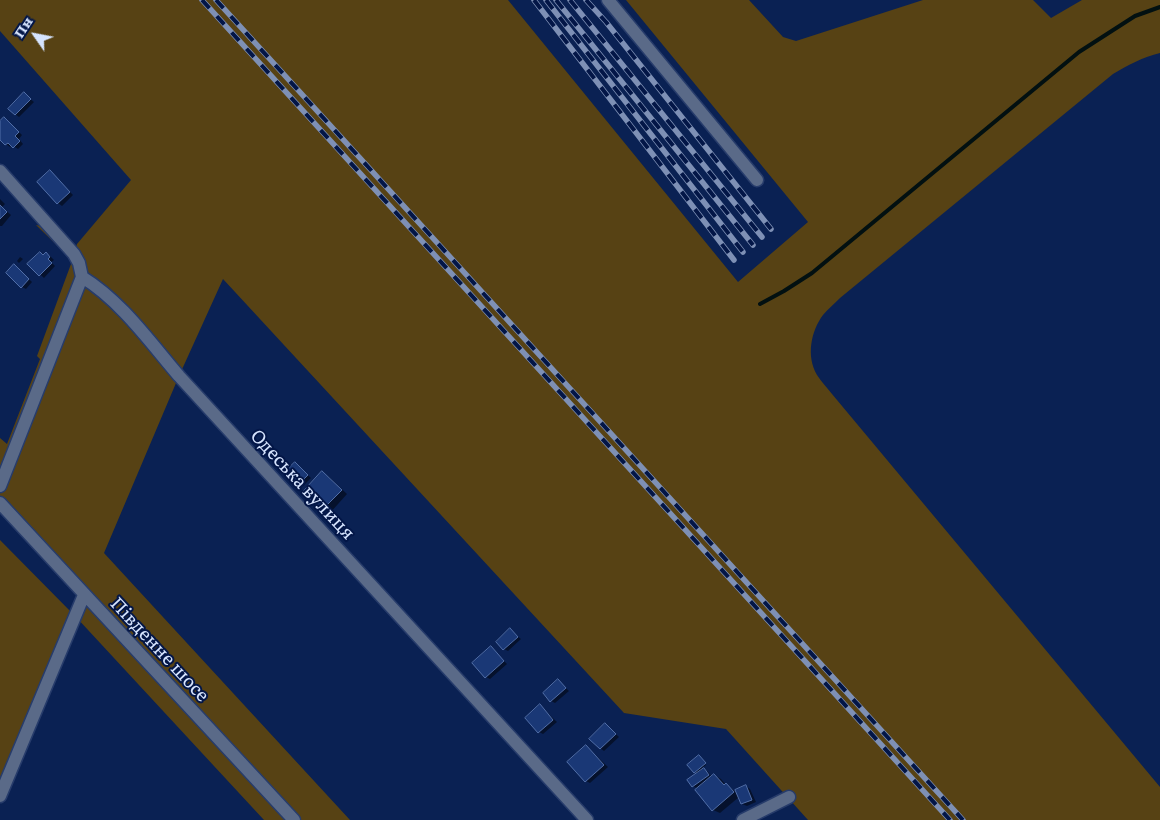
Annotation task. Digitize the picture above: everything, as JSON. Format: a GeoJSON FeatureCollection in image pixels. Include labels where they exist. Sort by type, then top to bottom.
{"type":"FeatureCollection","features":[{"type":"Feature","properties":{"kind":"street"},"geometry":{"type":"LineString","coordinates":[[608,0],[757,180]]}},
{"type":"Feature","properties":{"kind":"street"},"geometry":{"type":"LineString","coordinates":[[0,171],[74,254],[79,262],[82,277],[0,486]]}},
{"type":"Feature","properties":{"kind":"street","name":"Одеська вулиця"},"geometry":{"type":"LineString","coordinates":[[82,277],[114,300],[179,376],[586,820]]}},
{"type":"Feature","properties":{"kind":"street","name":"Південне шосе"},"geometry":{"type":"LineString","coordinates":[[0,503],[294,820]]}},
{"type":"Feature","properties":{"kind":"street"},"geometry":{"type":"LineString","coordinates":[[0,796],[84,595]]}},
{"type":"Feature","properties":{"kind":"street"},"geometry":{"type":"LineString","coordinates":[[743,820],[788,797]]}},
{"type":"Feature","properties":{"kind":"shaded area"},"geometry":{"type":"Polygon","coordinates":[[[0,0],[508,0],[738,282],[808,222],[626,0],[749,0],[783,37],[796,41],[923,0],[1033,0],[1051,18],[1082,0],[1160,0],[1160,53],[1136,62],[1113,74],[840,298],[825,313],[815,328],[811,352],[814,368],[824,384],[1160,787],[1160,820],[808,820],[726,729],[624,713],[223,279],[179,376],[104,553],[350,820],[264,820],[76,617],[0,796],[0,540],[75,616],[84,595],[0,503],[0,486],[78,290],[74,254],[77,244],[131,180],[0,31],[0,0]]]}},
{"type":"Feature","properties":{"kind":"shaded area"},"geometry":{"type":"Polygon","coordinates":[[[36,225],[41,226],[73,261],[76,274],[67,302],[0,468],[0,438],[7,444],[40,359],[37,356],[71,264],[71,259],[36,225]]]}},
{"type":"Feature","properties":{"kind":"building"},"geometry":{"type":"Polygon","coordinates":[[[24,92],[31,99],[15,115],[8,109],[24,92]]]}},
{"type":"Feature","properties":{"kind":"building"},"geometry":{"type":"Polygon","coordinates":[[[4,117],[19,132],[15,136],[20,141],[13,148],[8,143],[5,145],[0,140],[0,121],[4,117]]]}},
{"type":"Feature","properties":{"kind":"building"},"geometry":{"type":"Polygon","coordinates":[[[50,170],[70,192],[57,204],[37,182],[50,170]]]}},
{"type":"Feature","properties":{"kind":"building"},"geometry":{"type":"Polygon","coordinates":[[[0,205],[7,212],[0,219],[0,205]]]}},
{"type":"Feature","properties":{"kind":"building"},"geometry":{"type":"Polygon","coordinates":[[[40,252],[43,255],[46,252],[50,257],[48,259],[52,263],[39,276],[27,264],[40,252]]]}},
{"type":"Feature","properties":{"kind":"building"},"geometry":{"type":"Polygon","coordinates":[[[14,264],[29,279],[21,288],[6,273],[14,264]]]}},
{"type":"Feature","properties":{"kind":"building"},"geometry":{"type":"Polygon","coordinates":[[[295,462],[308,475],[298,485],[285,472],[295,462]]]}},
{"type":"Feature","properties":{"kind":"building"},"geometry":{"type":"Polygon","coordinates":[[[322,471],[342,490],[322,510],[303,492],[322,471]]]}},
{"type":"Feature","properties":{"kind":"building"},"geometry":{"type":"Polygon","coordinates":[[[510,628],[518,637],[503,650],[496,642],[510,628]]]}},
{"type":"Feature","properties":{"kind":"building"},"geometry":{"type":"Polygon","coordinates":[[[491,646],[504,661],[485,678],[472,663],[491,646]]]}},
{"type":"Feature","properties":{"kind":"building"},"geometry":{"type":"Polygon","coordinates":[[[558,679],[566,688],[550,702],[543,693],[558,679]]]}},
{"type":"Feature","properties":{"kind":"building"},"geometry":{"type":"Polygon","coordinates":[[[540,704],[553,720],[538,733],[525,718],[540,704]]]}},
{"type":"Feature","properties":{"kind":"building"},"geometry":{"type":"Polygon","coordinates":[[[605,723],[616,734],[600,749],[589,739],[605,723]]]}},
{"type":"Feature","properties":{"kind":"building"},"geometry":{"type":"Polygon","coordinates":[[[586,745],[604,765],[585,782],[567,762],[586,745]]]}},
{"type":"Feature","properties":{"kind":"building"},"geometry":{"type":"Polygon","coordinates":[[[699,755],[706,763],[694,773],[687,765],[699,755]]]}},
{"type":"Feature","properties":{"kind":"building"},"geometry":{"type":"Polygon","coordinates":[[[704,768],[709,775],[692,787],[687,780],[704,768]]]}},
{"type":"Feature","properties":{"kind":"building"},"geometry":{"type":"Polygon","coordinates":[[[714,774],[734,792],[712,811],[695,790],[714,774]]]}},
{"type":"Feature","properties":{"kind":"building"},"geometry":{"type":"Polygon","coordinates":[[[746,785],[752,800],[741,804],[735,790],[746,785]]]}},
{"type":"Feature","properties":{"kind":"waterway"},"geometry":{"type":"LineString","coordinates":[[760,304],[812,273],[1079,52],[1135,16],[1160,7]]}},
{"type":"Feature","properties":{"kind":"railway"},"geometry":{"type":"LineString","coordinates":[[202,0],[950,820]]}},
{"type":"Feature","properties":{"kind":"railway"},"geometry":{"type":"LineString","coordinates":[[216,0],[963,820]]}},
{"type":"Feature","properties":{"kind":"railway"},"geometry":{"type":"LineString","coordinates":[[534,0],[734,260]]}},
{"type":"Feature","properties":{"kind":"railway"},"geometry":{"type":"LineString","coordinates":[[546,0],[743,252]]}},
{"type":"Feature","properties":{"kind":"railway"},"geometry":{"type":"LineString","coordinates":[[556,0],[753,245]]}},
{"type":"Feature","properties":{"kind":"railway"},"geometry":{"type":"LineString","coordinates":[[570,0],[762,237]]}},
{"type":"Feature","properties":{"kind":"railway"},"geometry":{"type":"LineString","coordinates":[[586,0],[606,22],[771,229]]}}]}
